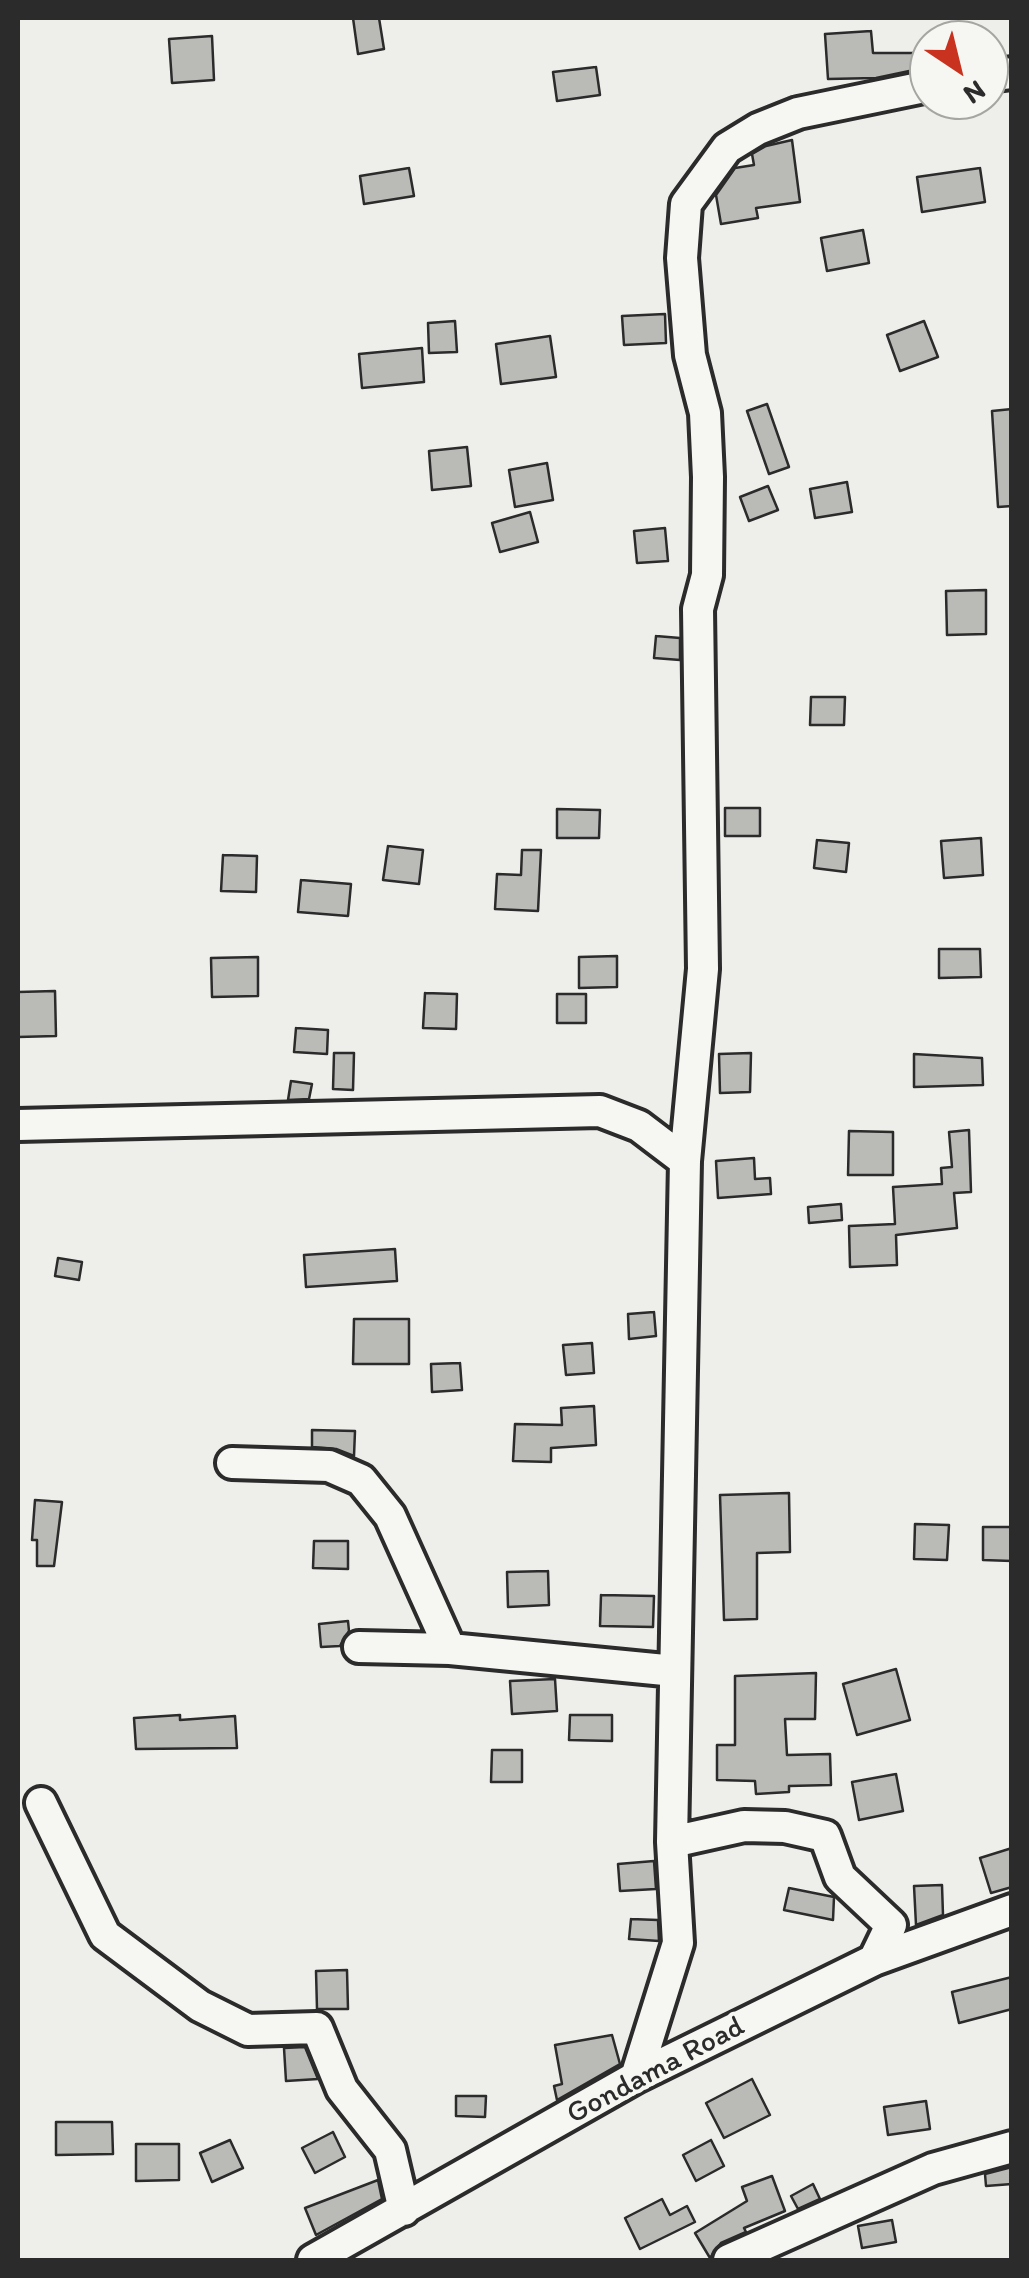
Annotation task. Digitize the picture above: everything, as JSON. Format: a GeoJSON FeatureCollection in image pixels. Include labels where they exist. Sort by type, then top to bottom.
{"type":"FeatureCollection","features":[{"type":"Feature","properties":{"kind":"street"},"geometry":{"type":"LineString","coordinates":[[636,2077],[678,1944],[672,1842],[685,1160],[702,969],[698,609],[708,575],[705,413],[690,355],[682,258],[686,204],[727,148],[758,129],[798,113],[909,90]]}},
{"type":"Feature","properties":{"kind":"street"},"geometry":{"type":"LineString","coordinates":[[18,1124],[600,1111],[639,1126],[685,1160]]}},
{"type":"Feature","properties":{"kind":"street"},"geometry":{"type":"LineString","coordinates":[[232,1462],[330,1466],[361,1480],[390,1516],[450,1649]]}},
{"type":"Feature","properties":{"kind":"street"},"geometry":{"type":"LineString","coordinates":[[360,1647],[450,1649],[675,1672]]}},
{"type":"Feature","properties":{"kind":"street"},"geometry":{"type":"LineString","coordinates":[[41,1802],[104,1934],[200,2006],[248,2030],[317,2028],[342,2089],[390,2150],[404,2210]]}},
{"type":"Feature","properties":{"kind":"street"},"geometry":{"type":"LineString","coordinates":[[672,1842],[744,1826],[785,1827],[825,1836],[846,1885],[875,1905],[891,1925],[874,1960]]}},
{"type":"Feature","properties":{"kind":"street","name":"Gondama Road"},"geometry":{"type":"LineString","coordinates":[[313,2260],[636,2077],[874,1960],[1012,1910]]}},
{"type":"Feature","properties":{"kind":"street"},"geometry":{"type":"LineString","coordinates":[[728,2260],[933,2169],[1012,2147]]}},
{"type":"Feature","properties":{"kind":"building"},"geometry":{"type":"Polygon","coordinates":[[[353,18],[379,18],[384,49],[358,54],[353,18]]]}},
{"type":"Feature","properties":{"kind":"building"},"geometry":{"type":"Polygon","coordinates":[[[871,31],[873,53],[909,53],[909,71],[876,78],[828,79],[825,34],[871,31]]]}},
{"type":"Feature","properties":{"kind":"building"},"geometry":{"type":"Polygon","coordinates":[[[212,36],[214,80],[172,83],[169,39],[212,36]]]}},
{"type":"Feature","properties":{"kind":"building"},"geometry":{"type":"Polygon","coordinates":[[[596,67],[600,95],[557,101],[553,72],[596,67]]]}},
{"type":"Feature","properties":{"kind":"building"},"geometry":{"type":"Polygon","coordinates":[[[792,140],[800,202],[756,208],[758,218],[721,224],[716,195],[735,168],[754,165],[752,154],[766,146],[792,140]]]}},
{"type":"Feature","properties":{"kind":"building"},"geometry":{"type":"Polygon","coordinates":[[[409,168],[414,196],[364,204],[360,176],[409,168]]]}},
{"type":"Feature","properties":{"kind":"building"},"geometry":{"type":"Polygon","coordinates":[[[980,168],[985,202],[922,212],[917,177],[980,168]]]}},
{"type":"Feature","properties":{"kind":"building"},"geometry":{"type":"Polygon","coordinates":[[[863,230],[869,263],[827,271],[821,238],[863,230]]]}},
{"type":"Feature","properties":{"kind":"building"},"geometry":{"type":"Polygon","coordinates":[[[665,314],[666,343],[624,345],[622,316],[665,314]]]}},
{"type":"Feature","properties":{"kind":"building"},"geometry":{"type":"Polygon","coordinates":[[[455,321],[457,352],[429,353],[428,323],[455,321]]]}},
{"type":"Feature","properties":{"kind":"building"},"geometry":{"type":"Polygon","coordinates":[[[924,321],[938,357],[900,371],[887,335],[924,321]]]}},
{"type":"Feature","properties":{"kind":"building"},"geometry":{"type":"Polygon","coordinates":[[[550,336],[556,377],[501,384],[496,344],[550,336]]]}},
{"type":"Feature","properties":{"kind":"building"},"geometry":{"type":"Polygon","coordinates":[[[422,348],[424,382],[362,388],[359,354],[422,348]]]}},
{"type":"Feature","properties":{"kind":"building"},"geometry":{"type":"Polygon","coordinates":[[[767,404],[789,467],[769,474],[747,411],[767,404]]]}},
{"type":"Feature","properties":{"kind":"building"},"geometry":{"type":"Polygon","coordinates":[[[1012,409],[1012,506],[998,507],[992,411],[1012,409]]]}},
{"type":"Feature","properties":{"kind":"building"},"geometry":{"type":"Polygon","coordinates":[[[467,447],[471,486],[432,490],[429,451],[467,447]]]}},
{"type":"Feature","properties":{"kind":"building"},"geometry":{"type":"Polygon","coordinates":[[[547,463],[553,500],[515,507],[509,470],[547,463]]]}},
{"type":"Feature","properties":{"kind":"building"},"geometry":{"type":"Polygon","coordinates":[[[847,482],[852,512],[815,518],[810,489],[847,482]]]}},
{"type":"Feature","properties":{"kind":"building"},"geometry":{"type":"Polygon","coordinates":[[[768,486],[778,510],[749,521],[740,497],[768,486]]]}},
{"type":"Feature","properties":{"kind":"building"},"geometry":{"type":"Polygon","coordinates":[[[530,512],[538,542],[500,552],[492,523],[530,512]]]}},
{"type":"Feature","properties":{"kind":"building"},"geometry":{"type":"Polygon","coordinates":[[[665,528],[668,561],[637,563],[634,531],[665,528]]]}},
{"type":"Feature","properties":{"kind":"building"},"geometry":{"type":"Polygon","coordinates":[[[986,590],[986,634],[947,635],[946,591],[986,590]]]}},
{"type":"Feature","properties":{"kind":"building"},"geometry":{"type":"Polygon","coordinates":[[[656,636],[680,638],[680,660],[654,658],[656,636]]]}},
{"type":"Feature","properties":{"kind":"building"},"geometry":{"type":"Polygon","coordinates":[[[811,697],[845,697],[844,725],[810,725],[811,697]]]}},
{"type":"Feature","properties":{"kind":"building"},"geometry":{"type":"Polygon","coordinates":[[[725,808],[760,808],[760,836],[725,836],[725,808]]]}},
{"type":"Feature","properties":{"kind":"building"},"geometry":{"type":"Polygon","coordinates":[[[557,809],[600,810],[599,838],[557,838],[557,809]]]}},
{"type":"Feature","properties":{"kind":"building"},"geometry":{"type":"Polygon","coordinates":[[[981,838],[983,875],[944,878],[941,841],[981,838]]]}},
{"type":"Feature","properties":{"kind":"building"},"geometry":{"type":"Polygon","coordinates":[[[817,840],[849,843],[846,872],[814,868],[817,840]]]}},
{"type":"Feature","properties":{"kind":"building"},"geometry":{"type":"Polygon","coordinates":[[[388,846],[423,850],[419,884],[383,880],[388,846]]]}},
{"type":"Feature","properties":{"kind":"building"},"geometry":{"type":"Polygon","coordinates":[[[522,850],[541,850],[538,911],[495,909],[497,874],[521,875],[522,850]]]}},
{"type":"Feature","properties":{"kind":"building"},"geometry":{"type":"Polygon","coordinates":[[[223,855],[257,856],[256,892],[221,891],[223,855]]]}},
{"type":"Feature","properties":{"kind":"building"},"geometry":{"type":"Polygon","coordinates":[[[301,880],[351,884],[348,916],[298,912],[301,880]]]}},
{"type":"Feature","properties":{"kind":"building"},"geometry":{"type":"Polygon","coordinates":[[[939,949],[980,949],[981,977],[939,978],[939,949]]]}},
{"type":"Feature","properties":{"kind":"building"},"geometry":{"type":"Polygon","coordinates":[[[617,956],[617,987],[579,988],[579,957],[617,956]]]}},
{"type":"Feature","properties":{"kind":"building"},"geometry":{"type":"Polygon","coordinates":[[[258,957],[258,996],[212,997],[211,958],[258,957]]]}},
{"type":"Feature","properties":{"kind":"building"},"geometry":{"type":"Polygon","coordinates":[[[55,991],[56,1036],[18,1037],[18,992],[55,991]]]}},
{"type":"Feature","properties":{"kind":"building"},"geometry":{"type":"Polygon","coordinates":[[[425,993],[457,994],[456,1029],[423,1028],[425,993]]]}},
{"type":"Feature","properties":{"kind":"building"},"geometry":{"type":"Polygon","coordinates":[[[557,994],[586,994],[586,1023],[557,1023],[557,994]]]}},
{"type":"Feature","properties":{"kind":"building"},"geometry":{"type":"Polygon","coordinates":[[[296,1028],[328,1030],[327,1054],[294,1052],[296,1028]]]}},
{"type":"Feature","properties":{"kind":"building"},"geometry":{"type":"Polygon","coordinates":[[[334,1053],[354,1053],[353,1090],[333,1089],[334,1053]]]}},
{"type":"Feature","properties":{"kind":"building"},"geometry":{"type":"Polygon","coordinates":[[[751,1053],[750,1092],[720,1093],[719,1054],[751,1053]]]}},
{"type":"Feature","properties":{"kind":"building"},"geometry":{"type":"Polygon","coordinates":[[[914,1054],[982,1058],[983,1085],[914,1087],[914,1054]]]}},
{"type":"Feature","properties":{"kind":"building"},"geometry":{"type":"Polygon","coordinates":[[[291,1081],[312,1084],[309,1099],[288,1100],[291,1081]]]}},
{"type":"Feature","properties":{"kind":"building"},"geometry":{"type":"Polygon","coordinates":[[[969,1130],[971,1192],[954,1193],[957,1228],[896,1235],[897,1265],[850,1267],[849,1226],[895,1224],[893,1187],[942,1184],[941,1168],[952,1167],[949,1132],[969,1130]]]}},
{"type":"Feature","properties":{"kind":"building"},"geometry":{"type":"Polygon","coordinates":[[[849,1131],[893,1132],[893,1175],[848,1175],[849,1131]]]}},
{"type":"Feature","properties":{"kind":"building"},"geometry":{"type":"Polygon","coordinates":[[[754,1158],[755,1179],[770,1178],[771,1194],[718,1198],[716,1161],[754,1158]]]}},
{"type":"Feature","properties":{"kind":"building"},"geometry":{"type":"Polygon","coordinates":[[[841,1204],[842,1220],[809,1223],[808,1207],[841,1204]]]}},
{"type":"Feature","properties":{"kind":"building"},"geometry":{"type":"Polygon","coordinates":[[[395,1249],[397,1281],[306,1287],[304,1255],[395,1249]]]}},
{"type":"Feature","properties":{"kind":"building"},"geometry":{"type":"Polygon","coordinates":[[[58,1258],[82,1262],[79,1280],[55,1276],[58,1258]]]}},
{"type":"Feature","properties":{"kind":"building"},"geometry":{"type":"Polygon","coordinates":[[[654,1312],[656,1336],[629,1339],[628,1314],[654,1312]]]}},
{"type":"Feature","properties":{"kind":"building"},"geometry":{"type":"Polygon","coordinates":[[[354,1319],[409,1319],[409,1364],[353,1364],[354,1319]]]}},
{"type":"Feature","properties":{"kind":"building"},"geometry":{"type":"Polygon","coordinates":[[[592,1343],[594,1373],[566,1375],[563,1345],[592,1343]]]}},
{"type":"Feature","properties":{"kind":"building"},"geometry":{"type":"Polygon","coordinates":[[[460,1363],[462,1390],[432,1392],[431,1364],[460,1363]]]}},
{"type":"Feature","properties":{"kind":"building"},"geometry":{"type":"Polygon","coordinates":[[[594,1406],[596,1445],[551,1448],[551,1462],[513,1461],[515,1424],[562,1425],[561,1408],[594,1406]]]}},
{"type":"Feature","properties":{"kind":"building"},"geometry":{"type":"Polygon","coordinates":[[[312,1430],[355,1431],[354,1456],[336,1449],[312,1447],[312,1430]]]}},
{"type":"Feature","properties":{"kind":"building"},"geometry":{"type":"Polygon","coordinates":[[[789,1493],[790,1552],[757,1553],[757,1619],[724,1620],[720,1495],[789,1493]]]}},
{"type":"Feature","properties":{"kind":"building"},"geometry":{"type":"Polygon","coordinates":[[[35,1500],[62,1502],[54,1566],[37,1566],[37,1540],[32,1540],[35,1500]]]}},
{"type":"Feature","properties":{"kind":"building"},"geometry":{"type":"Polygon","coordinates":[[[915,1524],[949,1525],[947,1560],[914,1559],[915,1524]]]}},
{"type":"Feature","properties":{"kind":"building"},"geometry":{"type":"Polygon","coordinates":[[[983,1527],[1012,1527],[1012,1561],[983,1560],[983,1527]]]}},
{"type":"Feature","properties":{"kind":"building"},"geometry":{"type":"Polygon","coordinates":[[[314,1541],[348,1541],[348,1569],[313,1568],[314,1541]]]}},
{"type":"Feature","properties":{"kind":"building"},"geometry":{"type":"Polygon","coordinates":[[[548,1571],[549,1605],[508,1607],[507,1572],[548,1571]]]}},
{"type":"Feature","properties":{"kind":"building"},"geometry":{"type":"Polygon","coordinates":[[[601,1595],[654,1596],[653,1627],[600,1626],[601,1595]]]}},
{"type":"Feature","properties":{"kind":"building"},"geometry":{"type":"Polygon","coordinates":[[[348,1621],[349,1631],[340,1646],[321,1647],[319,1624],[348,1621]]]}},
{"type":"Feature","properties":{"kind":"building"},"geometry":{"type":"Polygon","coordinates":[[[896,1669],[910,1720],[857,1735],[843,1684],[896,1669]]]}},
{"type":"Feature","properties":{"kind":"building"},"geometry":{"type":"Polygon","coordinates":[[[816,1673],[815,1719],[785,1719],[787,1755],[830,1754],[831,1785],[789,1786],[789,1792],[756,1794],[755,1781],[717,1780],[717,1745],[735,1745],[735,1676],[816,1673]]]}},
{"type":"Feature","properties":{"kind":"building"},"geometry":{"type":"Polygon","coordinates":[[[555,1679],[557,1711],[512,1714],[510,1681],[555,1679]]]}},
{"type":"Feature","properties":{"kind":"building"},"geometry":{"type":"Polygon","coordinates":[[[180,1715],[180,1720],[235,1716],[237,1748],[136,1749],[134,1718],[180,1715]]]}},
{"type":"Feature","properties":{"kind":"building"},"geometry":{"type":"Polygon","coordinates":[[[570,1715],[612,1715],[612,1741],[569,1740],[570,1715]]]}},
{"type":"Feature","properties":{"kind":"building"},"geometry":{"type":"Polygon","coordinates":[[[492,1750],[522,1750],[522,1782],[491,1782],[492,1750]]]}},
{"type":"Feature","properties":{"kind":"building"},"geometry":{"type":"Polygon","coordinates":[[[896,1774],[903,1811],[859,1820],[852,1782],[896,1774]]]}},
{"type":"Feature","properties":{"kind":"building"},"geometry":{"type":"Polygon","coordinates":[[[1012,1848],[1012,1887],[991,1893],[980,1858],[1012,1848]]]}},
{"type":"Feature","properties":{"kind":"building"},"geometry":{"type":"Polygon","coordinates":[[[654,1861],[656,1889],[620,1891],[618,1864],[654,1861]]]}},
{"type":"Feature","properties":{"kind":"building"},"geometry":{"type":"Polygon","coordinates":[[[942,1885],[943,1915],[916,1925],[914,1886],[942,1885]]]}},
{"type":"Feature","properties":{"kind":"building"},"geometry":{"type":"Polygon","coordinates":[[[789,1888],[834,1897],[833,1920],[784,1910],[789,1888]]]}},
{"type":"Feature","properties":{"kind":"building"},"geometry":{"type":"Polygon","coordinates":[[[631,1919],[658,1920],[659,1941],[629,1939],[631,1919]]]}},
{"type":"Feature","properties":{"kind":"building"},"geometry":{"type":"Polygon","coordinates":[[[347,1970],[348,2009],[317,2009],[316,1971],[347,1970]]]}},
{"type":"Feature","properties":{"kind":"building"},"geometry":{"type":"Polygon","coordinates":[[[1012,1977],[1012,2009],[959,2023],[952,1992],[1012,1977]]]}},
{"type":"Feature","properties":{"kind":"building"},"geometry":{"type":"Polygon","coordinates":[[[612,2035],[620,2064],[557,2100],[554,2086],[562,2084],[555,2045],[612,2035]]]}},
{"type":"Feature","properties":{"kind":"building"},"geometry":{"type":"Polygon","coordinates":[[[305,2047],[318,2079],[286,2081],[284,2048],[305,2047]]]}},
{"type":"Feature","properties":{"kind":"building"},"geometry":{"type":"Polygon","coordinates":[[[752,2079],[770,2115],[724,2138],[706,2103],[752,2079]]]}},
{"type":"Feature","properties":{"kind":"building"},"geometry":{"type":"Polygon","coordinates":[[[456,2096],[486,2096],[485,2117],[456,2116],[456,2096]]]}},
{"type":"Feature","properties":{"kind":"building"},"geometry":{"type":"Polygon","coordinates":[[[926,2101],[930,2129],[888,2135],[884,2107],[926,2101]]]}},
{"type":"Feature","properties":{"kind":"building"},"geometry":{"type":"Polygon","coordinates":[[[56,2122],[112,2122],[113,2154],[56,2155],[56,2122]]]}},
{"type":"Feature","properties":{"kind":"building"},"geometry":{"type":"Polygon","coordinates":[[[333,2132],[345,2157],[315,2173],[302,2148],[333,2132]]]}},
{"type":"Feature","properties":{"kind":"building"},"geometry":{"type":"Polygon","coordinates":[[[230,2140],[243,2168],[212,2182],[200,2153],[230,2140]]]}},
{"type":"Feature","properties":{"kind":"building"},"geometry":{"type":"Polygon","coordinates":[[[711,2140],[724,2166],[696,2181],[683,2155],[711,2140]]]}},
{"type":"Feature","properties":{"kind":"building"},"geometry":{"type":"Polygon","coordinates":[[[136,2144],[179,2144],[179,2180],[136,2181],[136,2144]]]}},
{"type":"Feature","properties":{"kind":"building"},"geometry":{"type":"Polygon","coordinates":[[[1012,2167],[1012,2184],[986,2186],[985,2174],[1012,2167]]]}},
{"type":"Feature","properties":{"kind":"building"},"geometry":{"type":"Polygon","coordinates":[[[772,2176],[785,2211],[744,2228],[746,2232],[721,2243],[710,2258],[695,2233],[747,2201],[742,2187],[772,2176]]]}},
{"type":"Feature","properties":{"kind":"building"},"geometry":{"type":"Polygon","coordinates":[[[378,2180],[382,2199],[316,2235],[305,2208],[378,2180]]]}},
{"type":"Feature","properties":{"kind":"building"},"geometry":{"type":"Polygon","coordinates":[[[813,2184],[820,2199],[798,2209],[791,2196],[813,2184]]]}},
{"type":"Feature","properties":{"kind":"building"},"geometry":{"type":"Polygon","coordinates":[[[662,2199],[670,2215],[687,2206],[695,2222],[640,2249],[625,2218],[662,2199]]]}},
{"type":"Feature","properties":{"kind":"building"},"geometry":{"type":"Polygon","coordinates":[[[892,2220],[896,2242],[862,2248],[858,2226],[892,2220]]]}}]}
